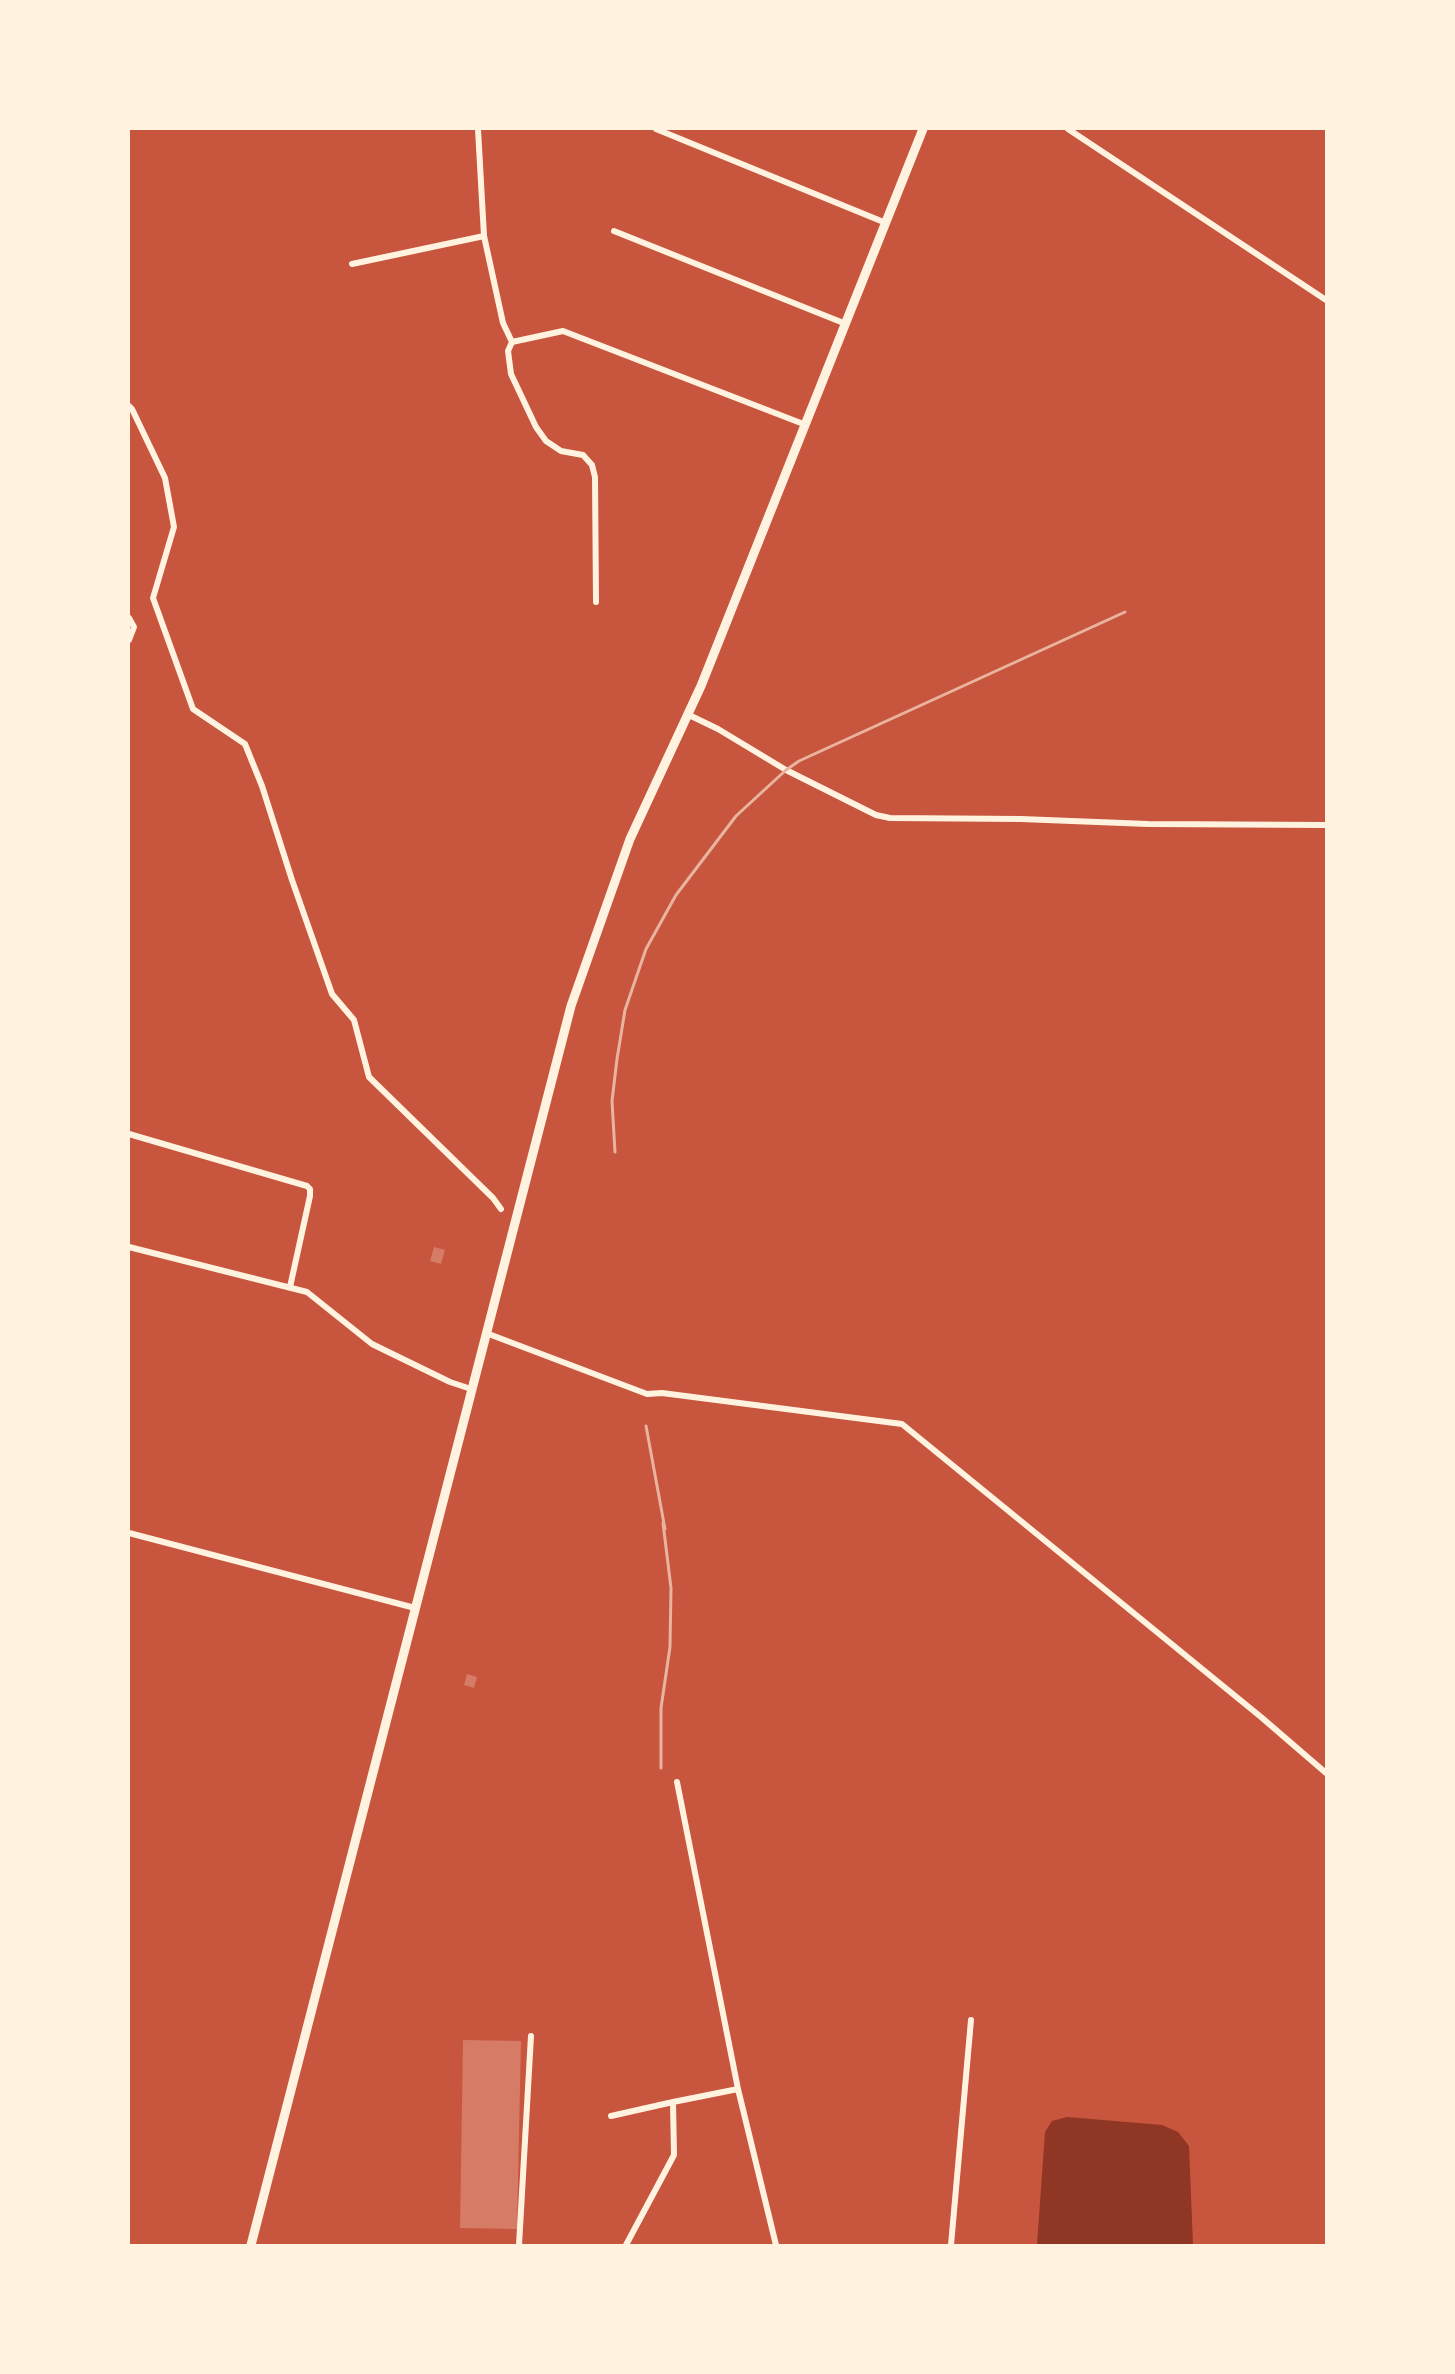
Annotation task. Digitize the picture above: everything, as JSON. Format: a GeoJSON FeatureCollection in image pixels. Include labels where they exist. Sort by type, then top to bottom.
{"type":"FeatureCollection","features":[{"type":"Feature","properties":{"kind":"main road"},"geometry":{"type":"LineString","coordinates":[[251,2245],[571,1006],[638,821],[689,715],[923,129]]}},
{"type":"Feature","properties":{"kind":"street"},"geometry":{"type":"LineString","coordinates":[[478,129],[484,236],[503,324],[512,342]]}},
{"type":"Feature","properties":{"kind":"street"},"geometry":{"type":"LineString","coordinates":[[657,129],[886,223]]}},
{"type":"Feature","properties":{"kind":"street"},"geometry":{"type":"LineString","coordinates":[[1068,129],[1326,300]]}},
{"type":"Feature","properties":{"kind":"street"},"geometry":{"type":"LineString","coordinates":[[614,231],[846,324]]}},
{"type":"Feature","properties":{"kind":"street"},"geometry":{"type":"LineString","coordinates":[[352,264],[484,236]]}},
{"type":"Feature","properties":{"kind":"street"},"geometry":{"type":"LineString","coordinates":[[512,342],[563,331],[806,425]]}},
{"type":"Feature","properties":{"kind":"street"},"geometry":{"type":"LineString","coordinates":[[512,342],[508,351],[511,374],[536,427],[546,441],[561,451],[583,455],[592,465],[595,477],[596,602]]}},
{"type":"Feature","properties":{"kind":"street"},"geometry":{"type":"LineString","coordinates":[[129,406],[165,478],[174,527],[153,598],[193,709],[245,744],[262,786],[332,994],[354,1020],[369,1077],[493,1198],[501,1209]]}},
{"type":"Feature","properties":{"kind":"street"},"geometry":{"type":"LineString","coordinates":[[129,618],[135,627],[129,640]]}},
{"type":"Feature","properties":{"kind":"street"},"geometry":{"type":"LineString","coordinates":[[689,715],[718,729],[786,770],[876,815],[890,818],[1022,819],[1148,824],[1326,825]]}},
{"type":"Feature","properties":{"kind":"street"},"geometry":{"type":"LineString","coordinates":[[129,1134],[310,1188],[290,1287]]}},
{"type":"Feature","properties":{"kind":"street"},"geometry":{"type":"LineString","coordinates":[[129,1247],[290,1287],[312,1295],[372,1344],[450,1382],[471,1389]]}},
{"type":"Feature","properties":{"kind":"street"},"geometry":{"type":"LineString","coordinates":[[486,1333],[647,1394],[662,1393],[902,1424],[1261,1717],[1326,1773]]}},
{"type":"Feature","properties":{"kind":"street"},"geometry":{"type":"LineString","coordinates":[[129,1533],[415,1608]]}},
{"type":"Feature","properties":{"kind":"street"},"geometry":{"type":"LineString","coordinates":[[677,1782],[738,2089],[776,2245]]}},
{"type":"Feature","properties":{"kind":"street"},"geometry":{"type":"LineString","coordinates":[[951,2245],[971,2020]]}},
{"type":"Feature","properties":{"kind":"street"},"geometry":{"type":"LineString","coordinates":[[519,2245],[531,2037]]}},
{"type":"Feature","properties":{"kind":"street"},"geometry":{"type":"LineString","coordinates":[[611,2116],[738,2089]]}},
{"type":"Feature","properties":{"kind":"street"},"geometry":{"type":"LineString","coordinates":[[626,2245],[674,2155],[673,2102]]}},
{"type":"Feature","properties":{"kind":"shaded area"},"geometry":{"type":"Polygon","coordinates":[[[1067,2117],[1162,2125],[1178,2132],[1189,2146],[1193,2245],[1037,2245],[1045,2132],[1052,2121],[1067,2117]]]}},
{"type":"Feature","properties":{"kind":"building"},"geometry":{"type":"Polygon","coordinates":[[[434,1247],[445,1250],[441,1264],[430,1261],[434,1247]]]}},
{"type":"Feature","properties":{"kind":"building"},"geometry":{"type":"Polygon","coordinates":[[[467,1674],[477,1677],[474,1688],[464,1685],[467,1674]]]}},
{"type":"Feature","properties":{"kind":"building"},"geometry":{"type":"Polygon","coordinates":[[[463,2040],[521,2041],[517,2229],[460,2228],[463,2040]]]}},
{"type":"Feature","properties":{"kind":"railway"},"geometry":{"type":"LineString","coordinates":[[615,1152],[612,1101],[617,1059],[625,1010],[646,949],[676,895],[736,816],[799,761],[1125,612]]}},
{"type":"Feature","properties":{"kind":"railway"},"geometry":{"type":"LineString","coordinates":[[646,1426],[665,1529]]}},
{"type":"Feature","properties":{"kind":"railway"},"geometry":{"type":"LineString","coordinates":[[661,1768],[661,1708],[670,1647],[671,1588],[663,1523]]}}]}
